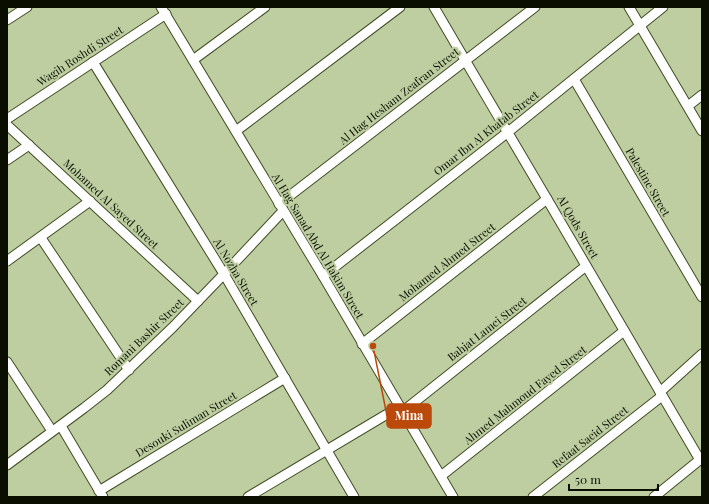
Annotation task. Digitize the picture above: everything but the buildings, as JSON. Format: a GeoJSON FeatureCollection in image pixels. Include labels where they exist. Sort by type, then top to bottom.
{"type":"FeatureCollection","features":[{"type":"Feature","properties":{"kind":"street"},"geometry":{"type":"LineString","coordinates":[[7,20],[27,7]]}},
{"type":"Feature","properties":{"kind":"street"},"geometry":{"type":"LineString","coordinates":[[193,60],[265,7]]}},
{"type":"Feature","properties":{"kind":"street"},"geometry":{"type":"LineString","coordinates":[[236,131],[400,7]]}},
{"type":"Feature","properties":{"kind":"street","name":"Al Qods Street"},"geometry":{"type":"LineString","coordinates":[[434,7],[548,199],[624,332],[701,459]]}},
{"type":"Feature","properties":{"kind":"street","name":"Al Hag Hesham Zeafran Street"},"geometry":{"type":"LineString","coordinates":[[281,208],[465,60],[535,7]]}},
{"type":"Feature","properties":{"kind":"street"},"geometry":{"type":"LineString","coordinates":[[630,7],[702,131]]}},
{"type":"Feature","properties":{"kind":"street","name":"Omar Ibn Al Khatab Street"},"geometry":{"type":"LineString","coordinates":[[322,276],[508,132],[663,7]]}},
{"type":"Feature","properties":{"kind":"street","name":"Al Hag Sanad Abd Al Hakim Street"},"geometry":{"type":"LineString","coordinates":[[164,11],[453,497]]}},
{"type":"Feature","properties":{"kind":"street","name":"Wagih Roshdi Street"},"geometry":{"type":"LineString","coordinates":[[7,119],[93,62],[164,11]]}},
{"type":"Feature","properties":{"kind":"street","name":"Al Nozha Street"},"geometry":{"type":"LineString","coordinates":[[93,62],[224,274],[354,497]]}},
{"type":"Feature","properties":{"kind":"street","name":"Palestine Street"},"geometry":{"type":"LineString","coordinates":[[574,79],[702,297]]}},
{"type":"Feature","properties":{"kind":"street"},"geometry":{"type":"LineString","coordinates":[[688,106],[702,95]]}},
{"type":"Feature","properties":{"kind":"street","name":"Mohamed Al Sayed Street"},"geometry":{"type":"LineString","coordinates":[[7,125],[198,301]]}},
{"type":"Feature","properties":{"kind":"street"},"geometry":{"type":"LineString","coordinates":[[7,160],[29,145]]}},
{"type":"Feature","properties":{"kind":"street","name":"Mohamed Ahmed Street"},"geometry":{"type":"LineString","coordinates":[[362,344],[548,199]]}},
{"type":"Feature","properties":{"kind":"street"},"geometry":{"type":"LineString","coordinates":[[7,261],[90,201]]}},
{"type":"Feature","properties":{"kind":"street","name":"Romani Bashir Street"},"geometry":{"type":"LineString","coordinates":[[7,465],[96,399],[128,370],[224,274],[281,208]]}},
{"type":"Feature","properties":{"kind":"street"},"geometry":{"type":"LineString","coordinates":[[40,238],[128,370]]}},
{"type":"Feature","properties":{"kind":"street","name":"Bahjat Lamei Street"},"geometry":{"type":"LineString","coordinates":[[248,497],[326,450],[401,409],[586,266]]}},
{"type":"Feature","properties":{"kind":"street","name":"Ahmed Mahmoud Fayed Street"},"geometry":{"type":"LineString","coordinates":[[441,476],[624,332]]}},
{"type":"Feature","properties":{"kind":"street","name":"Refaat Saeid Street"},"geometry":{"type":"LineString","coordinates":[[533,497],[661,394],[702,354]]}},
{"type":"Feature","properties":{"kind":"street"},"geometry":{"type":"LineString","coordinates":[[7,362],[10,374],[52,431]]}},
{"type":"Feature","properties":{"kind":"street","name":"Desouki Suliman Street"},"geometry":{"type":"LineString","coordinates":[[101,494],[285,378]]}},
{"type":"Feature","properties":{"kind":"street"},"geometry":{"type":"LineString","coordinates":[[61,426],[101,494]]}},
{"type":"Feature","properties":{"kind":"street"},"geometry":{"type":"LineString","coordinates":[[654,497],[701,459]]}},
{"type":"Feature","properties":{"kind":"place","name":"Mina"},"geometry":{"type":"Point","coordinates":[373,346]}}]}
